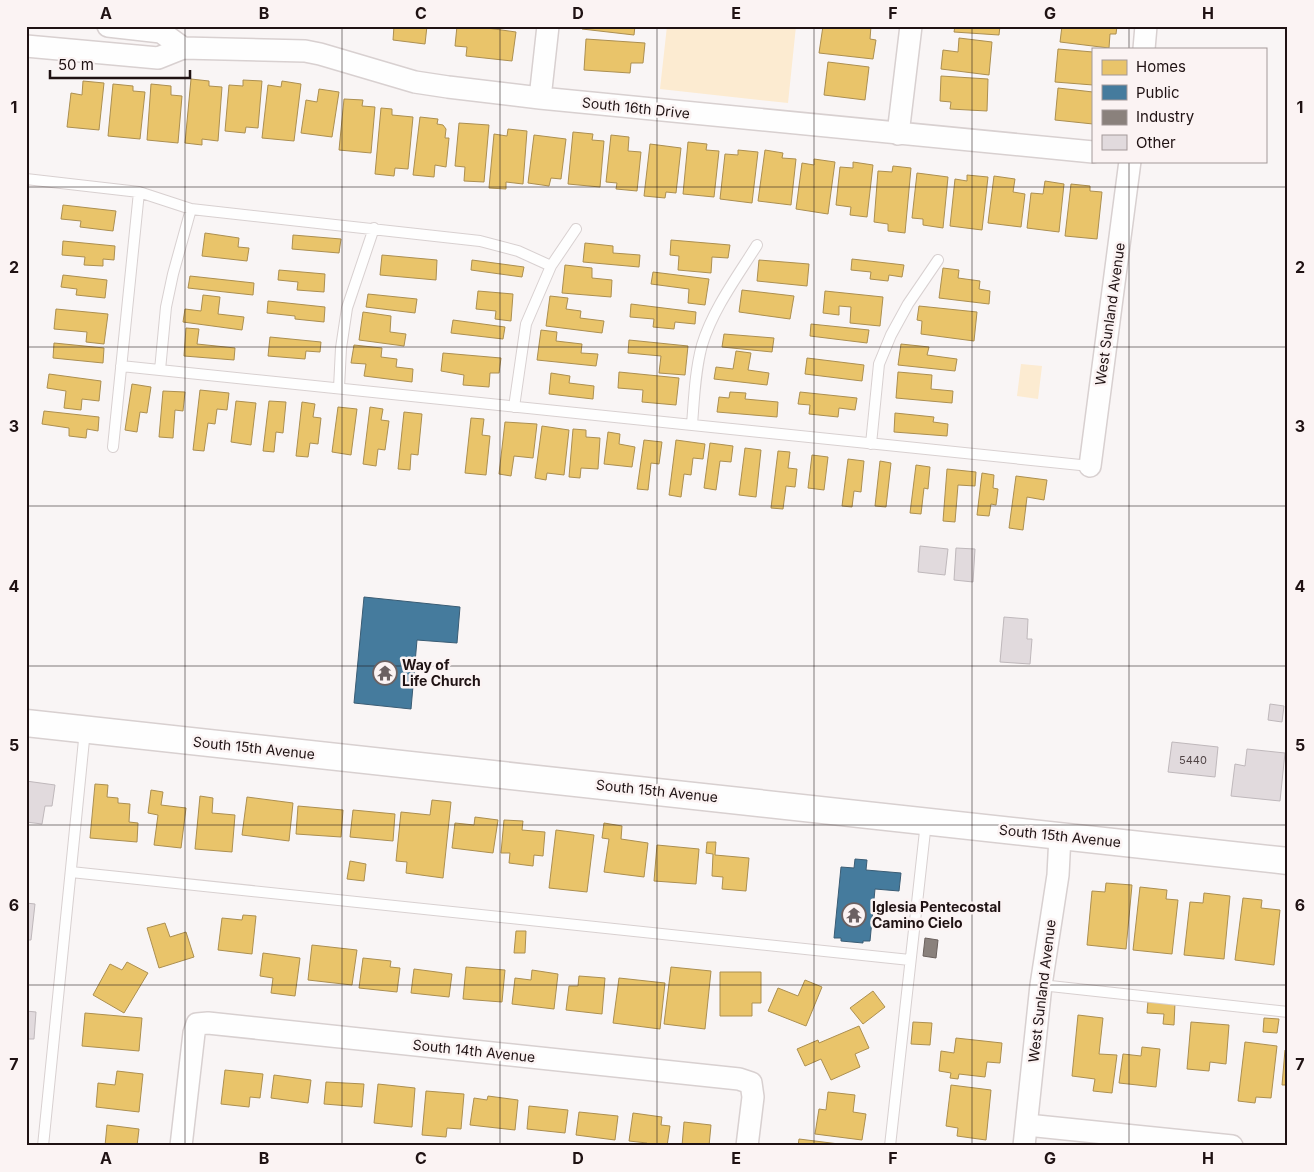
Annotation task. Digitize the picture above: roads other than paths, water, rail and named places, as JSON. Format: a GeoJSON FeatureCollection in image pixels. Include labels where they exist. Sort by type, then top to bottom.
{"type":"FeatureCollection","features":[{"type":"Feature","properties":{"kind":"street"},"geometry":{"type":"LineString","coordinates":[[540,98],[548,26]]}},
{"type":"Feature","properties":{"kind":"street"},"geometry":{"type":"LineString","coordinates":[[898,134],[911,26]]}},
{"type":"Feature","properties":{"kind":"street"},"geometry":{"type":"LineString","coordinates":[[1144,48],[1146,26]]}},
{"type":"Feature","properties":{"kind":"street"},"geometry":{"type":"LineString","coordinates":[[114,55],[112,27],[161,32],[184,48]]}},
{"type":"Feature","properties":{"kind":"street","name":"South 16th Drive"},"geometry":{"type":"LineString","coordinates":[[26,46],[158,58],[184,48],[304,51],[415,82],[540,98],[1092,152]]}},
{"type":"Feature","properties":{"kind":"street","name":"West Sunland Avenue"},"geometry":{"type":"LineString","coordinates":[[1090,466],[1130,162]]}},
{"type":"Feature","properties":{"kind":"street","name":"South 15th Avenue"},"geometry":{"type":"LineString","coordinates":[[26,723],[1288,861]]}},
{"type":"Feature","properties":{"kind":"street","name":"West Sunland Avenue"},"geometry":{"type":"LineString","coordinates":[[1024,1146],[1041,985],[1058,875],[1060,836]]}},
{"type":"Feature","properties":{"kind":"street","name":"South 14th Avenue"},"geometry":{"type":"LineString","coordinates":[[182,1146],[194,1033],[197,1024],[208,1023],[739,1079],[752,1083],[753,1097],[747,1146]]}},
{"type":"Feature","properties":{"kind":"street"},"geometry":{"type":"LineString","coordinates":[[1027,1124],[1177,1143],[1232,1146]]}},
{"type":"Feature","properties":{"kind":"lane"},"geometry":{"type":"LineString","coordinates":[[26,179],[140,192],[191,209],[480,241],[518,251],[551,266]]}},
{"type":"Feature","properties":{"kind":"lane"},"geometry":{"type":"LineString","coordinates":[[113,447],[140,192]]}},
{"type":"Feature","properties":{"kind":"lane"},"geometry":{"type":"LineString","coordinates":[[160,370],[166,307],[172,274],[191,209]]}},
{"type":"Feature","properties":{"kind":"lane"},"geometry":{"type":"LineString","coordinates":[[338,388],[347,308],[374,228]]}},
{"type":"Feature","properties":{"kind":"lane"},"geometry":{"type":"LineString","coordinates":[[514,407],[526,324],[551,266],[576,229]]}},
{"type":"Feature","properties":{"kind":"lane"},"geometry":{"type":"LineString","coordinates":[[692,425],[696,374],[702,345],[717,309],[757,245]]}},
{"type":"Feature","properties":{"kind":"lane"},"geometry":{"type":"LineString","coordinates":[[871,444],[879,364],[891,335],[908,304],[938,260]]}},
{"type":"Feature","properties":{"kind":"lane"},"geometry":{"type":"LineString","coordinates":[[121,366],[1090,466]]}},
{"type":"Feature","properties":{"kind":"lane"},"geometry":{"type":"LineString","coordinates":[[43,1146],[85,729]]}},
{"type":"Feature","properties":{"kind":"lane"},"geometry":{"type":"LineString","coordinates":[[890,1146],[926,820]]}},
{"type":"Feature","properties":{"kind":"lane"},"geometry":{"type":"LineString","coordinates":[[71,872],[910,960]]}},
{"type":"Feature","properties":{"kind":"lane"},"geometry":{"type":"LineString","coordinates":[[1041,985],[1288,1012]]}},
{"type":"Feature","properties":{"kind":"place","name":"Way of Life Church"},"geometry":{"type":"Point","coordinates":[385,673]}},
{"type":"Feature","properties":{"kind":"place","name":"Iglesia Pentecostal Camino Cielo"},"geometry":{"type":"Point","coordinates":[854,915]}}]}
